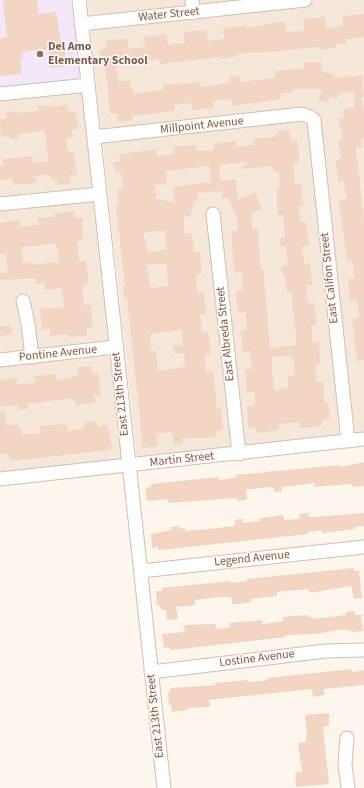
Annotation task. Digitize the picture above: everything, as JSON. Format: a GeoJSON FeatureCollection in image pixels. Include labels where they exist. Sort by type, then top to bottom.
{"type":"FeatureCollection","features":[{"type":"Feature","properties":{"kind":"street","name":"East 213th Street"},"geometry":{"type":"LineString","coordinates":[[79,0],[115,347],[164,788]]}},
{"type":"Feature","properties":{"kind":"street"},"geometry":{"type":"LineString","coordinates":[[192,0],[193,13]]}},
{"type":"Feature","properties":{"kind":"street","name":"Water Street"},"geometry":{"type":"LineString","coordinates":[[81,24],[304,0]]}},
{"type":"Feature","properties":{"kind":"street"},"geometry":{"type":"LineString","coordinates":[[0,94],[88,85]]}},
{"type":"Feature","properties":{"kind":"street","name":"Millpoint Avenue"},"geometry":{"type":"LineString","coordinates":[[94,137],[295,115],[310,117]]}},
{"type":"Feature","properties":{"kind":"street","name":"East Califon Street"},"geometry":{"type":"LineString","coordinates":[[310,117],[316,126],[316,146],[348,441]]}},
{"type":"Feature","properties":{"kind":"street"},"geometry":{"type":"LineString","coordinates":[[0,204],[99,194]]}},
{"type":"Feature","properties":{"kind":"street","name":"East Albreda Street"},"geometry":{"type":"LineString","coordinates":[[213,214],[239,454]]}},
{"type":"Feature","properties":{"kind":"street"},"geometry":{"type":"LineString","coordinates":[[23,301],[28,324],[32,357]]}},
{"type":"Feature","properties":{"kind":"street","name":"Pontine Avenue"},"geometry":{"type":"LineString","coordinates":[[0,360],[115,347]]}},
{"type":"Feature","properties":{"kind":"street","name":"Martin Street"},"geometry":{"type":"LineString","coordinates":[[0,479],[239,454],[364,439]]}},
{"type":"Feature","properties":{"kind":"street","name":"Legend Avenue"},"geometry":{"type":"LineString","coordinates":[[141,571],[364,548]]}},
{"type":"Feature","properties":{"kind":"street","name":"Lostine Avenue"},"geometry":{"type":"LineString","coordinates":[[151,672],[326,651],[364,650]]}},
{"type":"Feature","properties":{"kind":"street"},"geometry":{"type":"LineString","coordinates":[[347,738],[345,764],[348,788]]}},
{"type":"Feature","properties":{"kind":"shaded area","name":"Del Amo Elementary School"},"geometry":{"type":"Polygon","coordinates":[[[0,0],[71,0],[74,23],[87,84],[0,93],[0,0]]]}},
{"type":"Feature","properties":{"kind":"shaded area"},"geometry":{"type":"Polygon","coordinates":[[[87,0],[364,0],[364,432],[137,458],[87,0]]]}},
{"type":"Feature","properties":{"kind":"shaded area"},"geometry":{"type":"Polygon","coordinates":[[[88,87],[128,465],[0,478],[0,95],[88,87]]]}},
{"type":"Feature","properties":{"kind":"building"},"geometry":{"type":"Polygon","coordinates":[[[3,0],[37,0],[39,14],[56,12],[61,44],[64,43],[67,66],[50,68],[48,49],[22,52],[23,59],[20,60],[22,74],[0,76],[0,38],[7,37],[3,0]]]}},
{"type":"Feature","properties":{"kind":"building"},"geometry":{"type":"Polygon","coordinates":[[[364,14],[364,37],[346,39],[347,43],[335,45],[335,48],[319,50],[318,47],[236,54],[236,57],[219,59],[219,57],[160,64],[159,59],[116,64],[119,82],[129,80],[130,88],[133,88],[134,93],[164,90],[163,85],[199,82],[200,87],[230,83],[230,76],[239,75],[240,82],[275,78],[275,71],[304,68],[304,62],[321,62],[321,71],[335,75],[334,78],[362,75],[364,97],[361,98],[364,110],[364,139],[361,139],[362,148],[356,148],[364,221],[364,360],[357,361],[352,319],[359,318],[357,300],[350,301],[348,279],[354,278],[353,261],[347,261],[339,200],[346,199],[344,181],[338,182],[336,160],[341,159],[338,139],[343,139],[338,119],[344,118],[343,110],[355,107],[354,92],[339,93],[337,99],[330,97],[328,103],[318,100],[322,89],[293,89],[293,92],[281,93],[281,99],[232,106],[231,99],[213,101],[214,108],[192,110],[191,103],[174,105],[174,111],[132,116],[133,120],[118,122],[117,114],[110,114],[106,74],[99,50],[106,49],[105,40],[127,39],[128,49],[145,47],[144,37],[166,34],[168,45],[185,43],[183,32],[206,30],[208,41],[224,39],[223,28],[246,26],[246,28],[285,21],[286,32],[304,31],[303,19],[325,17],[326,28],[343,26],[342,16],[364,14]]]}},
{"type":"Feature","properties":{"kind":"building"},"geometry":{"type":"Polygon","coordinates":[[[46,105],[50,107],[67,105],[68,112],[76,111],[78,129],[72,129],[73,138],[66,139],[68,153],[74,152],[77,175],[70,175],[71,183],[57,185],[57,179],[52,180],[49,174],[35,176],[36,183],[14,185],[13,179],[0,180],[0,166],[4,166],[3,159],[33,156],[33,163],[48,161],[45,131],[18,134],[19,138],[9,139],[9,136],[1,137],[0,119],[7,119],[6,112],[16,111],[16,113],[38,111],[37,106],[46,105]]]}},
{"type":"Feature","properties":{"kind":"building"},"geometry":{"type":"Polygon","coordinates":[[[289,130],[291,141],[297,140],[299,162],[293,163],[295,184],[301,184],[304,206],[299,206],[301,222],[306,222],[309,245],[302,246],[304,264],[310,263],[312,285],[306,285],[308,303],[314,303],[316,315],[317,325],[311,325],[313,343],[319,342],[320,364],[315,365],[317,382],[323,382],[325,403],[328,403],[330,419],[322,420],[322,426],[301,428],[300,422],[278,424],[279,430],[257,433],[256,427],[248,428],[247,406],[255,405],[254,391],[247,392],[245,370],[252,369],[250,351],[243,352],[242,342],[241,330],[247,330],[246,312],[239,313],[237,303],[236,291],[243,290],[241,272],[235,273],[231,231],[238,230],[237,218],[228,198],[222,198],[222,191],[197,193],[198,201],[194,201],[190,217],[183,215],[185,234],[192,233],[194,253],[200,252],[202,274],[196,275],[198,293],[204,292],[206,314],[200,315],[202,332],[208,332],[211,354],[204,354],[206,372],[213,371],[217,409],[221,408],[223,430],[215,431],[216,437],[182,439],[183,444],[174,445],[172,432],[156,434],[158,446],[143,448],[127,298],[124,298],[123,287],[125,287],[116,204],[119,203],[117,190],[123,189],[121,172],[115,172],[113,162],[120,162],[119,154],[156,149],[157,156],[174,154],[174,147],[196,145],[197,151],[214,150],[214,144],[225,142],[236,141],[236,147],[254,145],[253,139],[275,137],[275,135],[279,134],[279,131],[289,130]],[[247,162],[219,165],[220,181],[236,179],[238,200],[255,192],[262,209],[251,214],[253,229],[258,229],[270,348],[297,345],[291,291],[287,292],[281,266],[288,265],[286,246],[280,247],[279,238],[285,238],[283,215],[278,215],[277,207],[277,187],[280,187],[278,171],[273,172],[272,166],[241,169],[247,162]],[[209,166],[166,171],[167,184],[155,185],[157,199],[175,203],[173,187],[211,182],[209,166]],[[165,230],[143,233],[147,252],[167,250],[165,230]],[[166,263],[147,265],[150,288],[168,286],[166,263]],[[182,330],[150,334],[151,351],[156,351],[158,371],[185,367],[184,353],[174,354],[173,346],[183,345],[182,330]],[[293,356],[271,357],[274,390],[289,388],[288,376],[295,375],[293,356]]]}},
{"type":"Feature","properties":{"kind":"building"},"geometry":{"type":"Polygon","coordinates":[[[74,211],[75,218],[82,218],[83,240],[77,241],[79,261],[86,261],[89,284],[82,285],[84,305],[91,305],[93,327],[87,328],[87,336],[68,337],[67,334],[50,336],[50,329],[42,330],[40,309],[64,307],[62,288],[45,290],[45,283],[37,284],[36,278],[0,280],[0,272],[8,274],[6,253],[0,254],[0,223],[20,220],[20,227],[38,225],[38,218],[54,217],[54,213],[74,211]],[[56,244],[21,247],[23,263],[30,262],[31,265],[59,262],[56,244]]]}},
{"type":"Feature","properties":{"kind":"building"},"geometry":{"type":"Polygon","coordinates":[[[11,325],[12,334],[0,336],[0,326],[11,325]]]}},
{"type":"Feature","properties":{"kind":"building"},"geometry":{"type":"Polygon","coordinates":[[[91,366],[92,374],[98,373],[101,395],[94,395],[95,403],[75,405],[74,398],[27,404],[28,409],[19,410],[18,405],[0,407],[0,380],[17,378],[17,384],[35,383],[35,376],[56,374],[57,380],[72,378],[72,376],[78,375],[77,367],[91,366]]]}},
{"type":"Feature","properties":{"kind":"building"},"geometry":{"type":"Polygon","coordinates":[[[0,411],[5,411],[6,425],[18,425],[19,428],[21,428],[22,435],[41,433],[40,426],[67,424],[67,431],[84,429],[84,422],[97,421],[97,426],[107,425],[112,448],[110,450],[10,461],[9,453],[0,454],[0,411]]]}},
{"type":"Feature","properties":{"kind":"building"},"geometry":{"type":"Polygon","coordinates":[[[364,462],[364,486],[353,487],[352,484],[314,487],[314,483],[282,487],[282,491],[274,492],[274,488],[270,487],[246,490],[247,500],[237,501],[237,498],[168,503],[168,499],[147,501],[145,488],[151,487],[151,484],[218,477],[219,480],[236,478],[236,475],[340,465],[340,467],[364,462]]]}},
{"type":"Feature","properties":{"kind":"building"},"geometry":{"type":"Polygon","coordinates":[[[308,513],[309,517],[313,517],[364,513],[364,526],[355,527],[355,529],[322,533],[322,530],[308,532],[308,534],[170,549],[158,550],[158,547],[152,548],[151,534],[172,530],[171,527],[179,526],[180,529],[185,528],[185,531],[209,529],[233,526],[235,525],[235,520],[243,519],[243,523],[260,521],[260,518],[283,515],[284,520],[300,519],[299,514],[308,513]]]}},
{"type":"Feature","properties":{"kind":"building"},"geometry":{"type":"Polygon","coordinates":[[[354,568],[354,571],[359,570],[362,598],[354,599],[351,586],[309,593],[308,589],[277,592],[277,596],[251,599],[251,602],[233,605],[231,597],[220,597],[195,600],[195,605],[176,607],[178,619],[167,620],[166,610],[161,610],[160,605],[157,606],[156,591],[162,591],[162,588],[230,581],[230,583],[247,581],[247,579],[354,568]]]}},
{"type":"Feature","properties":{"kind":"building"},"geometry":{"type":"Polygon","coordinates":[[[354,611],[355,615],[361,615],[363,631],[351,632],[351,630],[346,631],[346,629],[315,634],[285,635],[286,637],[181,649],[170,650],[169,647],[164,648],[162,634],[185,632],[184,625],[215,624],[216,629],[230,627],[229,623],[262,620],[263,624],[283,621],[282,617],[308,615],[308,617],[313,617],[313,619],[346,615],[346,612],[354,611]]]}},
{"type":"Feature","properties":{"kind":"building"},"geometry":{"type":"Polygon","coordinates":[[[352,669],[352,672],[364,670],[364,685],[324,689],[324,695],[313,697],[312,689],[209,700],[210,707],[187,708],[188,710],[172,712],[171,705],[169,705],[168,692],[170,691],[170,688],[215,685],[215,683],[248,680],[248,682],[263,681],[267,680],[267,678],[352,669]]]}},
{"type":"Feature","properties":{"kind":"building"},"geometry":{"type":"Polygon","coordinates":[[[329,713],[329,726],[323,727],[329,784],[296,787],[295,773],[302,772],[298,743],[306,742],[307,736],[305,715],[329,713]]]}},
{"type":"Feature","properties":{"kind":"place","name":"Del Amo Elementary School"},"geometry":{"type":"Point","coordinates":[40,54]}}]}
